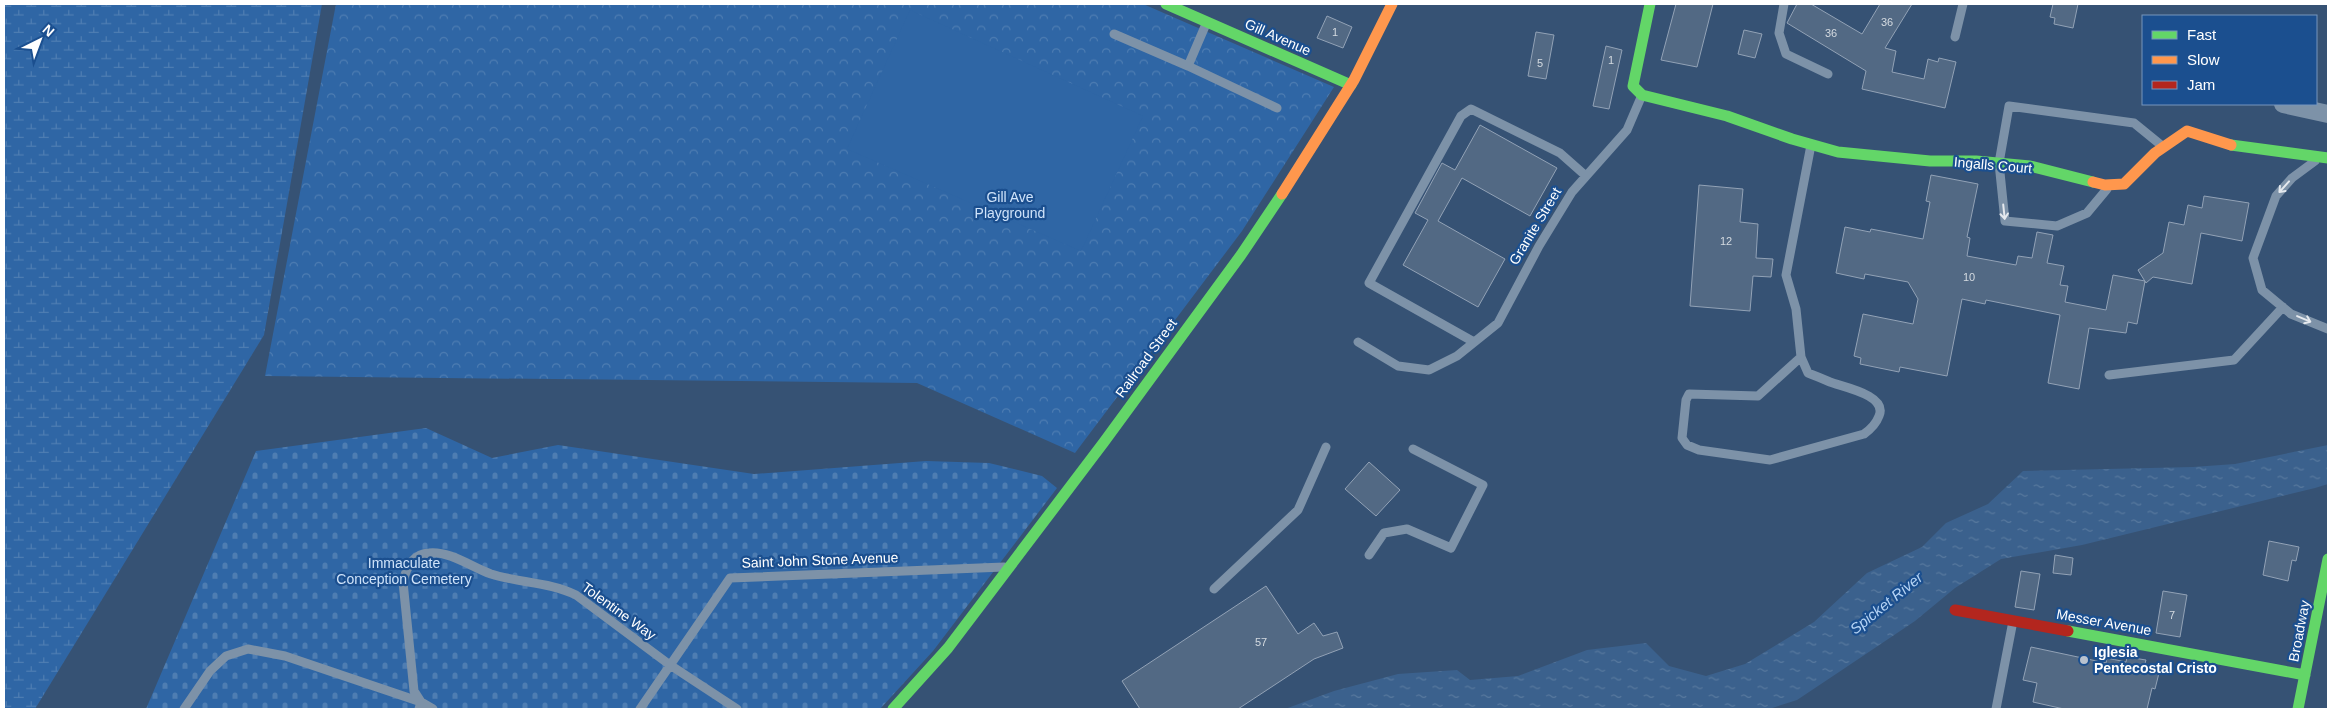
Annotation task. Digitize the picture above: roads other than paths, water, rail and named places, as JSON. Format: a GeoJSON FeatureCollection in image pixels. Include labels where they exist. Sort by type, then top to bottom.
{"type":"FeatureCollection","features":[{"type":"Feature","properties":{"kind":"street","name":"Gill Avenue"},"geometry":{"type":"LineString","coordinates":[[1166,4],[1351,85]]}},
{"type":"Feature","properties":{"kind":"street","name":"Railroad Street"},"geometry":{"type":"LineString","coordinates":[[893,709],[948,648],[1241,255],[1312,149],[1351,85],[1392,4]]}},
{"type":"Feature","properties":{"kind":"street"},"geometry":{"type":"LineString","coordinates":[[1642,95],[1633,86],[1650,4]]}},
{"type":"Feature","properties":{"kind":"street","name":"Ingalls Court"},"geometry":{"type":"LineString","coordinates":[[1642,95],[1728,116],[1792,139],[1812,142],[1838,152],[1930,162],[1976,161],[2030,166],[2111,184]]}},
{"type":"Feature","properties":{"kind":"street"},"geometry":{"type":"LineString","coordinates":[[2288,105],[2328,114]]}},
{"type":"Feature","properties":{"kind":"street"},"geometry":{"type":"LineString","coordinates":[[2111,184],[2124,184],[2164,147],[2186,131],[2232,145],[2325,157]]}},
{"type":"Feature","properties":{"kind":"street","name":"Broadway"},"geometry":{"type":"LineString","coordinates":[[2298,709],[2328,559]]}},
{"type":"Feature","properties":{"kind":"street","name":"Messer Avenue"},"geometry":{"type":"LineString","coordinates":[[1955,610],[2306,675]]}},
{"type":"Feature","properties":{"kind":"lane"},"geometry":{"type":"LineString","coordinates":[[1784,4],[1779,33],[1786,54],[1828,74]]}},
{"type":"Feature","properties":{"kind":"lane"},"geometry":{"type":"LineString","coordinates":[[1954,37],[1963,4]]}},
{"type":"Feature","properties":{"kind":"lane"},"geometry":{"type":"LineString","coordinates":[[1188,66],[1207,22]]}},
{"type":"Feature","properties":{"kind":"lane"},"geometry":{"type":"LineString","coordinates":[[1114,34],[1277,108]]}},
{"type":"Feature","properties":{"kind":"lane","name":"Granite Street"},"geometry":{"type":"LineString","coordinates":[[1358,342],[1398,366],[1429,370],[1457,356],[1498,323],[1539,246],[1572,192],[1627,130],[1642,95]]}},
{"type":"Feature","properties":{"kind":"lane"},"geometry":{"type":"LineString","coordinates":[[2111,184],[2087,213],[2057,226],[2005,221],[1999,163],[2009,106],[2134,123],[2164,147]]}},
{"type":"Feature","properties":{"kind":"lane"},"geometry":{"type":"LineString","coordinates":[[1474,342],[1369,283],[1461,116],[1471,109],[1560,153],[1586,176]]}},
{"type":"Feature","properties":{"kind":"lane"},"geometry":{"type":"LineString","coordinates":[[1801,357],[1758,396],[1689,394],[1686,400],[1682,438],[1684,442],[1699,450],[1770,460],[1864,434],[1872,429],[1880,413],[1880,406],[1862,392],[1808,373],[1801,357],[1796,309],[1786,275],[1812,142]]}},
{"type":"Feature","properties":{"kind":"lane"},"geometry":{"type":"LineString","coordinates":[[2325,157],[2292,178],[2276,196],[2253,258],[2262,290],[2291,314],[2328,329]]}},
{"type":"Feature","properties":{"kind":"lane"},"geometry":{"type":"LineString","coordinates":[[2109,375],[2234,360],[2283,307]]}},
{"type":"Feature","properties":{"kind":"lane"},"geometry":{"type":"LineString","coordinates":[[1214,589],[1298,510],[1326,447]]}},
{"type":"Feature","properties":{"kind":"lane"},"geometry":{"type":"LineString","coordinates":[[1369,555],[1384,533],[1407,529],[1452,548],[1483,485],[1413,449]]}},
{"type":"Feature","properties":{"kind":"lane","name":"Tolentine Way"},"geometry":{"type":"LineString","coordinates":[[420,705],[414,691],[410,664],[402,582],[406,568],[415,559],[427,553],[439,553],[489,573],[518,582],[560,588],[576,595],[670,665],[737,709]]}},
{"type":"Feature","properties":{"kind":"lane","name":"Saint John Stone Avenue"},"geometry":{"type":"LineString","coordinates":[[640,709],[730,578],[1010,567]]}},
{"type":"Feature","properties":{"kind":"lane"},"geometry":{"type":"LineString","coordinates":[[1996,709],[2013,621]]}},
{"type":"Feature","properties":{"kind":"lane"},"geometry":{"type":"LineString","coordinates":[[184,709],[210,672],[226,656],[248,649],[285,656],[433,709]]}},
{"type":"Feature","properties":{"kind":"water","name":"Spicket River"},"geometry":{"type":"Polygon","coordinates":[[[2328,445],[2328,484],[2082,545],[2001,559],[1955,588],[1915,621],[1797,700],[1769,709],[1285,709],[1334,691],[1398,674],[1457,670],[1470,680],[1518,676],[1587,650],[1646,643],[1669,666],[1706,676],[1745,664],[1814,622],[1867,573],[1922,547],[1946,523],[1988,504],[2023,471],[2193,467],[2235,464],[2328,445]]]}},
{"type":"Feature","properties":{"kind":"place","name":"Iglesia Pentecostal Cristo"},"geometry":{"type":"Point","coordinates":[2084,660]}},
{"type":"Feature","properties":{"kind":"park label","name":"Gill Ave Playground"},"geometry":{"type":"Point","coordinates":[1010,206]}},
{"type":"Feature","properties":{"kind":"park label","name":"Immaculate Conception Cemetery"},"geometry":{"type":"Point","coordinates":[404,572]}}]}
